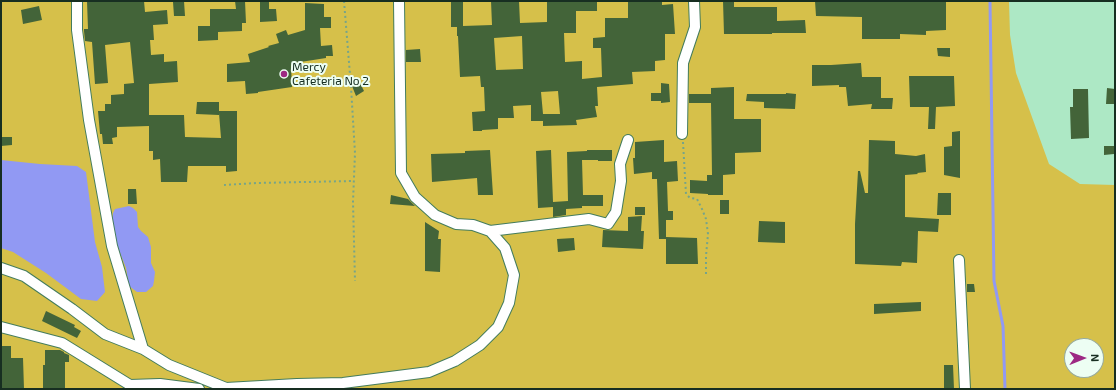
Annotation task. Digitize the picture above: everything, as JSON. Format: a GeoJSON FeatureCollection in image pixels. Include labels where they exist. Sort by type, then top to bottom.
{"type":"FeatureCollection","features":[{"type":"Feature","properties":{"kind":"street"},"geometry":{"type":"LineString","coordinates":[[77,1],[77,30],[89,120],[112,246],[143,349]]}},
{"type":"Feature","properties":{"kind":"street"},"geometry":{"type":"LineString","coordinates":[[399,1],[400,173],[415,197],[436,215],[456,224],[473,226],[490,231],[589,219],[608,224],[616,212],[621,181],[620,164],[628,140]]}},
{"type":"Feature","properties":{"kind":"street"},"geometry":{"type":"LineString","coordinates":[[682,134],[683,63],[695,27],[694,1]]}},
{"type":"Feature","properties":{"kind":"street"},"geometry":{"type":"LineString","coordinates":[[1,268],[24,276],[105,334],[143,349],[169,365],[226,388],[297,384],[345,386],[429,372],[455,361],[480,344],[498,327],[509,302],[514,276],[505,248],[490,231]]}},
{"type":"Feature","properties":{"kind":"street"},"geometry":{"type":"LineString","coordinates":[[959,260],[965,389]]}},
{"type":"Feature","properties":{"kind":"street"},"geometry":{"type":"LineString","coordinates":[[1,327],[62,343],[130,386],[160,384],[199,389]]}},
{"type":"Feature","properties":{"kind":"path"},"geometry":{"type":"LineString","coordinates":[[344,1],[355,152],[353,202],[355,281]]}},
{"type":"Feature","properties":{"kind":"path"},"geometry":{"type":"LineString","coordinates":[[682,134],[686,194],[690,198],[697,199],[706,219],[708,234],[706,277]]}},
{"type":"Feature","properties":{"kind":"path"},"geometry":{"type":"LineString","coordinates":[[224,185],[354,181]]}},
{"type":"Feature","properties":{"kind":"shaded area"},"geometry":{"type":"Polygon","coordinates":[[[1,1],[1009,1],[1010,35],[1016,73],[1049,164],[1080,184],[1115,185],[1115,389],[1,389],[1,1]]]}},
{"type":"Feature","properties":{"kind":"water"},"geometry":{"type":"Polygon","coordinates":[[[1,160],[77,166],[86,172],[95,242],[102,267],[105,292],[97,301],[81,299],[46,273],[13,252],[1,248],[1,160]]]}},
{"type":"Feature","properties":{"kind":"water"},"geometry":{"type":"Polygon","coordinates":[[[129,206],[137,212],[138,227],[148,237],[151,247],[151,263],[155,272],[154,281],[153,286],[146,292],[137,292],[129,286],[126,268],[117,245],[112,222],[115,209],[129,206]]]}},
{"type":"Feature","properties":{"kind":"building"},"geometry":{"type":"Polygon","coordinates":[[[87,1],[144,1],[145,12],[167,10],[168,24],[153,25],[154,40],[150,40],[151,55],[164,54],[164,62],[177,61],[178,82],[149,84],[149,115],[184,115],[185,137],[221,138],[219,113],[219,115],[196,114],[197,102],[219,102],[219,111],[237,111],[237,171],[226,172],[226,166],[188,166],[187,182],[161,182],[160,159],[153,160],[153,151],[149,151],[149,126],[117,127],[117,137],[112,138],[113,144],[103,144],[102,134],[100,134],[98,111],[105,111],[105,104],[111,104],[111,95],[124,94],[124,84],[134,83],[130,42],[105,45],[108,83],[95,84],[92,42],[85,41],[84,31],[84,29],[88,29],[87,1]]]}},
{"type":"Feature","properties":{"kind":"building"},"geometry":{"type":"Polygon","coordinates":[[[184,1],[185,16],[174,16],[173,2],[184,1]]]}},
{"type":"Feature","properties":{"kind":"building"},"geometry":{"type":"Polygon","coordinates":[[[235,1],[245,1],[246,23],[242,23],[242,31],[218,32],[218,40],[198,41],[198,26],[210,26],[210,9],[236,9],[235,1]]]}},
{"type":"Feature","properties":{"kind":"building"},"geometry":{"type":"Polygon","coordinates":[[[260,1],[269,1],[269,9],[276,9],[277,21],[260,22],[260,1]]]}},
{"type":"Feature","properties":{"kind":"building"},"geometry":{"type":"Polygon","coordinates":[[[451,1],[463,1],[463,26],[492,25],[491,1],[519,1],[520,23],[547,22],[547,1],[597,1],[597,11],[576,11],[576,33],[564,33],[565,62],[582,61],[582,79],[602,77],[601,48],[593,48],[593,38],[605,37],[605,18],[628,18],[628,1],[662,1],[662,5],[673,4],[675,34],[665,34],[665,60],[655,61],[655,71],[632,72],[633,84],[597,87],[598,106],[595,106],[597,117],[576,120],[577,125],[543,126],[543,121],[531,121],[531,105],[513,106],[514,118],[498,118],[498,129],[473,131],[472,112],[485,111],[484,87],[481,87],[480,76],[460,77],[457,27],[451,27],[451,1]],[[522,36],[494,38],[496,70],[523,69],[522,36]],[[558,91],[541,92],[543,114],[560,114],[558,91]]]}},
{"type":"Feature","properties":{"kind":"building"},"geometry":{"type":"Polygon","coordinates":[[[723,1],[734,1],[734,7],[777,7],[777,21],[805,20],[806,33],[724,34],[723,1]]]}},
{"type":"Feature","properties":{"kind":"building"},"geometry":{"type":"Polygon","coordinates":[[[815,1],[946,1],[946,30],[926,31],[926,35],[900,34],[900,39],[862,39],[862,17],[816,16],[815,1]]]}},
{"type":"Feature","properties":{"kind":"building"},"geometry":{"type":"Polygon","coordinates":[[[305,3],[324,4],[324,17],[331,17],[331,28],[320,28],[321,46],[332,45],[333,56],[326,56],[326,58],[294,63],[291,65],[292,87],[246,94],[245,81],[227,82],[227,64],[250,62],[248,54],[279,43],[276,34],[286,30],[288,35],[305,30],[305,3]]]}},
{"type":"Feature","properties":{"kind":"building"},"geometry":{"type":"Polygon","coordinates":[[[39,6],[42,20],[23,24],[21,10],[39,6]]]}},
{"type":"Feature","properties":{"kind":"building"},"geometry":{"type":"Polygon","coordinates":[[[937,48],[950,48],[950,57],[938,56],[937,48]]]}},
{"type":"Feature","properties":{"kind":"building"},"geometry":{"type":"Polygon","coordinates":[[[420,49],[421,62],[406,62],[406,50],[420,49]]]}},
{"type":"Feature","properties":{"kind":"building"},"geometry":{"type":"Polygon","coordinates":[[[861,63],[862,77],[881,77],[881,98],[893,98],[892,109],[871,109],[872,104],[848,106],[846,87],[839,87],[839,85],[812,86],[812,65],[861,63]]]}},
{"type":"Feature","properties":{"kind":"building"},"geometry":{"type":"Polygon","coordinates":[[[909,76],[954,76],[955,106],[936,107],[935,129],[928,129],[929,107],[910,107],[909,76]]]}},
{"type":"Feature","properties":{"kind":"building"},"geometry":{"type":"Polygon","coordinates":[[[360,83],[364,91],[356,96],[352,86],[360,83]]]}},
{"type":"Feature","properties":{"kind":"building"},"geometry":{"type":"Polygon","coordinates":[[[661,83],[669,84],[670,102],[661,103],[661,101],[651,101],[651,93],[661,93],[661,83]]]}},
{"type":"Feature","properties":{"kind":"building"},"geometry":{"type":"Polygon","coordinates":[[[734,87],[734,119],[761,119],[761,152],[735,153],[735,174],[723,175],[723,195],[690,193],[690,180],[707,181],[707,175],[712,175],[711,103],[689,103],[689,94],[711,94],[711,88],[734,87]]]}},
{"type":"Feature","properties":{"kind":"building"},"geometry":{"type":"Polygon","coordinates":[[[1107,88],[1115,89],[1115,104],[1106,104],[1107,88]]]}},
{"type":"Feature","properties":{"kind":"building"},"geometry":{"type":"Polygon","coordinates":[[[1073,89],[1088,89],[1089,138],[1071,139],[1070,107],[1073,107],[1073,89]]]}},
{"type":"Feature","properties":{"kind":"building"},"geometry":{"type":"Polygon","coordinates":[[[747,94],[796,94],[795,109],[764,108],[764,102],[746,101],[747,94]]]}},
{"type":"Feature","properties":{"kind":"building"},"geometry":{"type":"Polygon","coordinates":[[[960,131],[960,178],[944,175],[944,147],[952,146],[952,132],[960,131]]]}},
{"type":"Feature","properties":{"kind":"building"},"geometry":{"type":"Polygon","coordinates":[[[1,137],[12,137],[12,145],[1,146],[1,137]]]}},
{"type":"Feature","properties":{"kind":"building"},"geometry":{"type":"Polygon","coordinates":[[[664,140],[664,162],[677,161],[678,181],[667,182],[668,211],[673,211],[673,220],[666,220],[666,237],[697,238],[698,264],[666,264],[666,239],[659,239],[657,179],[652,179],[652,172],[634,174],[633,158],[635,158],[635,142],[664,140]]]}},
{"type":"Feature","properties":{"kind":"building"},"geometry":{"type":"Polygon","coordinates":[[[869,140],[895,141],[895,154],[916,156],[925,154],[926,172],[905,175],[905,217],[939,219],[938,232],[918,231],[917,263],[902,262],[901,266],[855,264],[855,224],[858,171],[860,171],[865,193],[868,193],[869,140]]]}},
{"type":"Feature","properties":{"kind":"building"},"geometry":{"type":"Polygon","coordinates":[[[1104,146],[1114,146],[1114,154],[1104,155],[1104,146]]]}},
{"type":"Feature","properties":{"kind":"building"},"geometry":{"type":"Polygon","coordinates":[[[490,150],[493,195],[478,195],[477,178],[432,182],[431,154],[465,153],[465,151],[490,150]]]}},
{"type":"Feature","properties":{"kind":"building"},"geometry":{"type":"Polygon","coordinates":[[[551,150],[553,202],[568,201],[567,152],[612,150],[612,161],[582,160],[583,195],[603,195],[603,206],[582,206],[582,208],[566,209],[566,215],[553,217],[553,207],[538,208],[536,151],[551,150]]]}},
{"type":"Feature","properties":{"kind":"building"},"geometry":{"type":"Polygon","coordinates":[[[128,189],[136,189],[137,204],[128,204],[128,189]]]}},
{"type":"Feature","properties":{"kind":"building"},"geometry":{"type":"Polygon","coordinates":[[[938,193],[951,193],[951,215],[937,215],[938,193]]]}},
{"type":"Feature","properties":{"kind":"building"},"geometry":{"type":"Polygon","coordinates":[[[391,195],[408,199],[415,206],[390,204],[391,195]]]}},
{"type":"Feature","properties":{"kind":"building"},"geometry":{"type":"Polygon","coordinates":[[[720,200],[729,200],[729,214],[720,214],[720,200]]]}},
{"type":"Feature","properties":{"kind":"building"},"geometry":{"type":"Polygon","coordinates":[[[635,207],[645,207],[645,215],[635,215],[635,207]]]}},
{"type":"Feature","properties":{"kind":"building"},"geometry":{"type":"Polygon","coordinates":[[[642,216],[641,231],[644,231],[643,249],[602,247],[603,230],[628,231],[628,217],[642,216]]]}},
{"type":"Feature","properties":{"kind":"building"},"geometry":{"type":"Polygon","coordinates":[[[759,221],[785,222],[785,243],[758,242],[759,221]]]}},
{"type":"Feature","properties":{"kind":"building"},"geometry":{"type":"Polygon","coordinates":[[[425,222],[439,231],[438,239],[441,239],[440,272],[425,271],[425,222]]]}},
{"type":"Feature","properties":{"kind":"building"},"geometry":{"type":"Polygon","coordinates":[[[574,238],[575,250],[558,252],[557,239],[574,238]]]}},
{"type":"Feature","properties":{"kind":"building"},"geometry":{"type":"Polygon","coordinates":[[[967,284],[974,284],[975,292],[967,292],[967,284]]]}},
{"type":"Feature","properties":{"kind":"building"},"geometry":{"type":"Polygon","coordinates":[[[921,302],[921,311],[874,314],[874,304],[921,302]]]}},
{"type":"Feature","properties":{"kind":"building"},"geometry":{"type":"Polygon","coordinates":[[[46,311],[75,325],[74,327],[81,331],[77,338],[42,321],[46,311]]]}},
{"type":"Feature","properties":{"kind":"building"},"geometry":{"type":"Polygon","coordinates":[[[1,346],[11,346],[11,358],[23,358],[24,389],[1,389],[1,346]]]}},
{"type":"Feature","properties":{"kind":"building"},"geometry":{"type":"Polygon","coordinates":[[[45,350],[60,350],[69,355],[69,362],[65,362],[65,388],[43,388],[43,365],[45,365],[45,350]]]}},
{"type":"Feature","properties":{"kind":"building"},"geometry":{"type":"Polygon","coordinates":[[[944,365],[953,365],[954,389],[944,389],[944,365]]]}},
{"type":"Feature","properties":{"kind":"waterway"},"geometry":{"type":"LineString","coordinates":[[990,1],[994,281],[1003,326],[1005,389]]}},
{"type":"Feature","properties":{"kind":"place","name":"Mercy Cafeteria No 2"},"geometry":{"type":"Point","coordinates":[284,74]}}]}
